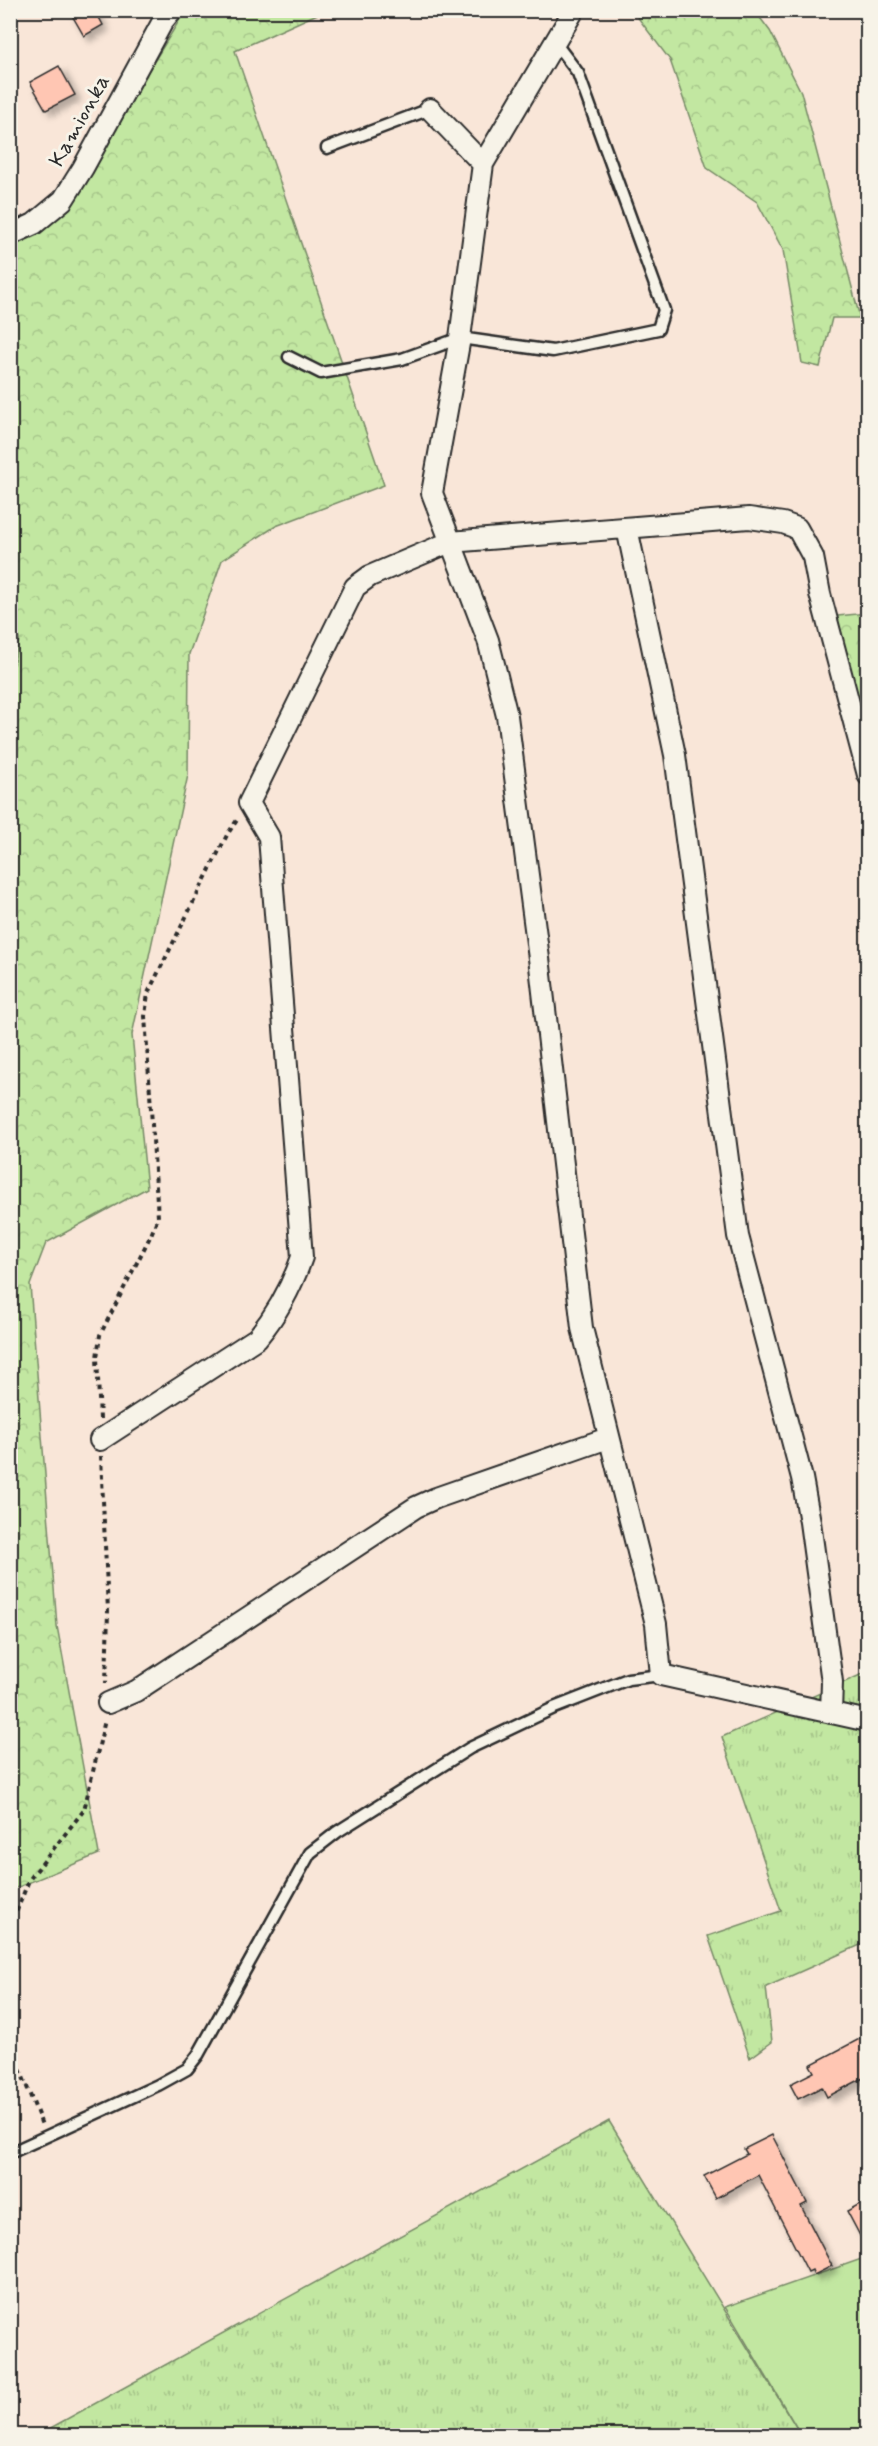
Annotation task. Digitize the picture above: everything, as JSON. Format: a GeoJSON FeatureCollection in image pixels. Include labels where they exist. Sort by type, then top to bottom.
{"type":"FeatureCollection","features":[{"type":"Feature","properties":{"kind":"street","name":"Kamionka"},"geometry":{"type":"LineString","coordinates":[[10,235],[34,224],[63,200],[83,168],[163,21],[172,10]]}},
{"type":"Feature","properties":{"kind":"street"},"geometry":{"type":"LineString","coordinates":[[574,10],[556,44],[483,164],[460,338],[432,493],[488,640],[507,716],[540,966],[582,1328],[656,1624],[661,1674],[867,1721]]}},
{"type":"Feature","properties":{"kind":"street"},"geometry":{"type":"LineString","coordinates":[[430,109],[483,164]]}},
{"type":"Feature","properties":{"kind":"street"},"geometry":{"type":"LineString","coordinates":[[100,1440],[257,1338],[270,1323],[296,1276],[303,1257],[269,837],[249,803],[355,587],[370,576],[450,542],[749,518],[783,523],[797,528],[813,557],[820,594],[867,775]]}},
{"type":"Feature","properties":{"kind":"street"},"geometry":{"type":"LineString","coordinates":[[627,528],[675,755],[738,1236],[802,1478],[810,1522],[832,1682],[831,1713]]}},
{"type":"Feature","properties":{"kind":"street"},"geometry":{"type":"LineString","coordinates":[[108,1703],[135,1691],[416,1507],[608,1438]]}},
{"type":"Feature","properties":{"kind":"lane"},"geometry":{"type":"LineString","coordinates":[[289,357],[321,373],[402,359],[460,338],[553,351],[658,329],[664,310],[578,73],[556,44]]}},
{"type":"Feature","properties":{"kind":"lane"},"geometry":{"type":"LineString","coordinates":[[327,148],[430,109]]}},
{"type":"Feature","properties":{"kind":"lane"},"geometry":{"type":"LineString","coordinates":[[10,2153],[158,2085],[187,2069],[198,2055],[310,1852],[337,1832],[480,1743],[554,1708],[628,1679],[661,1674]]}},
{"type":"Feature","properties":{"kind":"path"},"geometry":{"type":"LineString","coordinates":[[10,1928],[29,1880],[84,1810],[108,1703],[108,1611],[97,1358],[100,1335],[151,1235],[158,1216],[145,1016],[148,993],[227,835],[249,803]]}},
{"type":"Feature","properties":{"kind":"path"},"geometry":{"type":"LineString","coordinates":[[10,2044],[47,2135]]}},
{"type":"Feature","properties":{"kind":"green space"},"geometry":{"type":"Polygon","coordinates":[[[185,11],[324,11],[235,51],[384,485],[276,526],[222,560],[189,654],[188,775],[132,1035],[147,1188],[46,1243],[30,1285],[57,1626],[99,1854],[11,1890],[10,913],[13,873],[10,861],[10,677],[19,640],[10,610],[11,240],[66,205],[185,11]]]}},
{"type":"Feature","properties":{"kind":"green space"},"geometry":{"type":"Polygon","coordinates":[[[633,11],[755,11],[770,31],[801,92],[860,318],[832,318],[820,367],[802,363],[783,250],[757,202],[707,168],[670,60],[633,11]]]}},
{"type":"Feature","properties":{"kind":"green space"},"geometry":{"type":"Polygon","coordinates":[[[867,613],[867,774],[828,617],[867,613]]]}},
{"type":"Feature","properties":{"kind":"green space"},"geometry":{"type":"Polygon","coordinates":[[[10,616],[19,640],[11,677],[10,616]]]}},
{"type":"Feature","properties":{"kind":"green space"},"geometry":{"type":"Polygon","coordinates":[[[867,1672],[867,1942],[766,1987],[772,2042],[750,2058],[708,1936],[781,1911],[722,1737],[867,1672]]]}},
{"type":"Feature","properties":{"kind":"green space"},"geometry":{"type":"Polygon","coordinates":[[[609,2121],[801,2435],[36,2436],[609,2121]]]}},
{"type":"Feature","properties":{"kind":"green space"},"geometry":{"type":"Polygon","coordinates":[[[867,2257],[867,2435],[801,2435],[725,2307],[867,2257]]]}},
{"type":"Feature","properties":{"kind":"building"},"geometry":{"type":"Polygon","coordinates":[[[69,10],[95,10],[103,25],[84,36],[69,10]]]}},
{"type":"Feature","properties":{"kind":"building"},"geometry":{"type":"Polygon","coordinates":[[[59,66],[75,95],[46,110],[30,82],[59,66]]]}},
{"type":"Feature","properties":{"kind":"building"},"geometry":{"type":"Polygon","coordinates":[[[867,2035],[867,2076],[827,2097],[822,2087],[798,2099],[790,2084],[814,2072],[810,2065],[867,2035]]]}},
{"type":"Feature","properties":{"kind":"building"},"geometry":{"type":"Polygon","coordinates":[[[772,2135],[807,2203],[801,2206],[832,2266],[814,2275],[812,2270],[808,2272],[758,2175],[716,2198],[704,2176],[747,2154],[744,2149],[772,2135]]]}},
{"type":"Feature","properties":{"kind":"building"},"geometry":{"type":"Polygon","coordinates":[[[867,2200],[867,2249],[847,2211],[867,2200]]]}}]}
